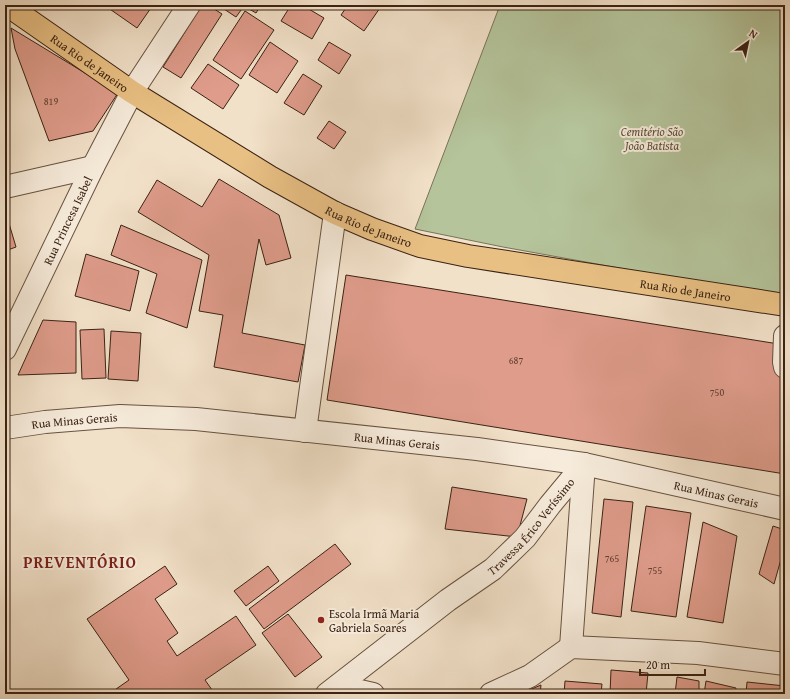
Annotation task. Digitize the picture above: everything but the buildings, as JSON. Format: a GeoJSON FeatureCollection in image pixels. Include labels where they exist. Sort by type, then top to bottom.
{"type":"FeatureCollection","features":[{"type":"Feature","properties":{"kind":"main road","name":"Rua Rio de Janeiro"},"geometry":{"type":"LineString","coordinates":[[7,5],[132,92],[270,177],[335,213],[372,229],[420,246],[468,256],[785,305]]}},
{"type":"Feature","properties":{"kind":"street","name":"Rua Princesa Isabel"},"geometry":{"type":"LineString","coordinates":[[5,349],[93,167],[132,92],[189,5]]}},
{"type":"Feature","properties":{"kind":"street"},"geometry":{"type":"LineString","coordinates":[[5,187],[93,167]]}},
{"type":"Feature","properties":{"kind":"street"},"geometry":{"type":"LineString","coordinates":[[305,431],[335,213]]}},
{"type":"Feature","properties":{"kind":"street"},"geometry":{"type":"LineString","coordinates":[[785,336],[785,368]]}},
{"type":"Feature","properties":{"kind":"street","name":"Rua Minas Gerais"},"geometry":{"type":"LineString","coordinates":[[5,428],[45,422],[120,416],[196,419],[477,449],[584,464],[785,509]]}},
{"type":"Feature","properties":{"kind":"street","name":"Travessa Érico Veríssimo"},"geometry":{"type":"LineString","coordinates":[[570,647],[584,464]]}},
{"type":"Feature","properties":{"kind":"street","name":"Travessa Érico Veríssimo"},"geometry":{"type":"LineString","coordinates":[[332,690],[448,600],[493,568],[525,538],[584,464]]}},
{"type":"Feature","properties":{"kind":"street"},"geometry":{"type":"LineString","coordinates":[[491,694],[530,676],[570,647],[698,653],[785,664]]}},
{"type":"Feature","properties":{"kind":"street"},"geometry":{"type":"LineString","coordinates":[[332,690],[373,694]]}},
{"type":"Feature","properties":{"kind":"green space","name":"Cemitério São João Batista"},"geometry":{"type":"Polygon","coordinates":[[[500,5],[785,5],[785,298],[503,247],[415,229],[500,5]]]}},
{"type":"Feature","properties":{"kind":"place","name":"Escola Irmã Maria Gabriela Soares"},"geometry":{"type":"Point","coordinates":[321,620]}},
{"type":"Feature","properties":{"kind":"district","name":"PREVENTÓRIO"},"geometry":{"type":"Point","coordinates":[80,562]}}]}
